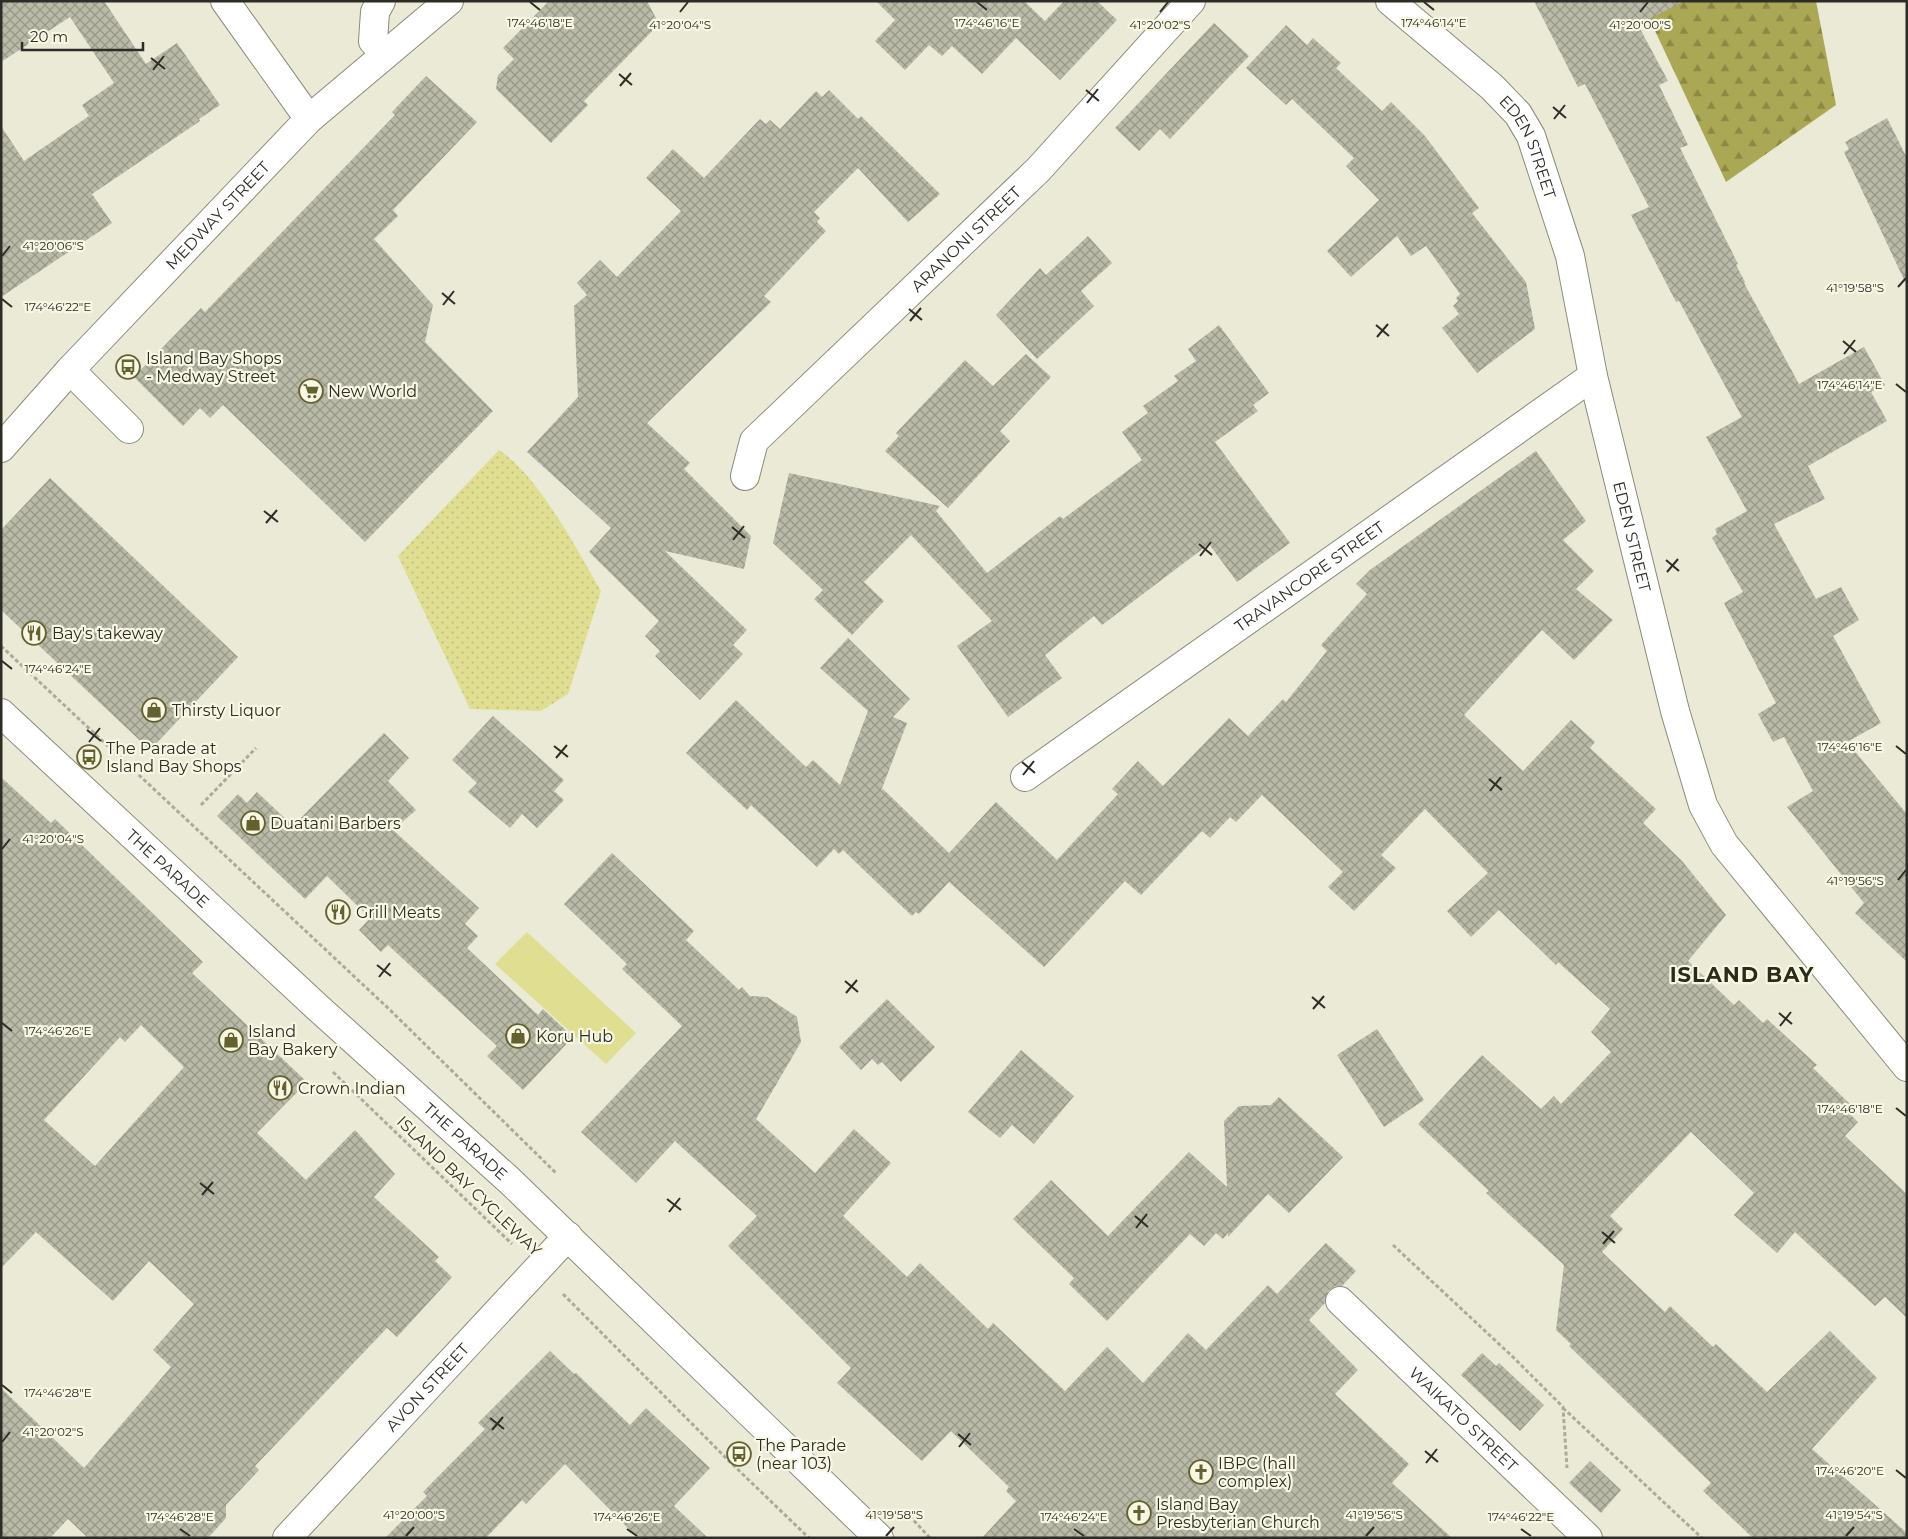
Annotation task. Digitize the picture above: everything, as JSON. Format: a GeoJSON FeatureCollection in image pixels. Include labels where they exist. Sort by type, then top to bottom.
{"type":"FeatureCollection","features":[{"type":"Feature","properties":{"kind":"street"},"geometry":{"type":"LineString","coordinates":[[225,1],[309,118]]}},
{"type":"Feature","properties":{"kind":"street"},"geometry":{"type":"LineString","coordinates":[[381,1],[375,12],[373,42],[385,53]]}},
{"type":"Feature","properties":{"kind":"street","name":"MEDWAY STREET"},"geometry":{"type":"LineString","coordinates":[[1,448],[70,370],[309,118],[449,1]]}},
{"type":"Feature","properties":{"kind":"street","name":"ARANONI STREET"},"geometry":{"type":"LineString","coordinates":[[745,476],[754,441],[1038,170],[1191,1]]}},
{"type":"Feature","properties":{"kind":"street","name":"EDEN STREET"},"geometry":{"type":"LineString","coordinates":[[1390,1],[1492,87],[1518,114],[1531,136],[1570,256],[1593,376],[1675,711],[1703,806],[1724,844],[1907,1067]]}},
{"type":"Feature","properties":{"kind":"street"},"geometry":{"type":"LineString","coordinates":[[70,370],[129,429]]}},
{"type":"Feature","properties":{"kind":"street","name":"TRAVANCORE STREET"},"geometry":{"type":"LineString","coordinates":[[1025,777],[1593,376]]}},
{"type":"Feature","properties":{"kind":"street","name":"THE PARADE"},"geometry":{"type":"LineString","coordinates":[[1,713],[568,1236],[879,1538]]}},
{"type":"Feature","properties":{"kind":"street","name":"AVON STREET"},"geometry":{"type":"LineString","coordinates":[[287,1538],[568,1236]]}},
{"type":"Feature","properties":{"kind":"street","name":"WAIKATO STREET"},"geometry":{"type":"LineString","coordinates":[[1340,1301],[1588,1538]]}},
{"type":"Feature","properties":{"kind":"path"},"geometry":{"type":"LineString","coordinates":[[1,646],[389,1008],[562,1179]]}},
{"type":"Feature","properties":{"kind":"path"},"geometry":{"type":"LineString","coordinates":[[201,805],[256,748]]}},
{"type":"Feature","properties":{"kind":"path","name":"ISLAND BAY CYCLEWAY"},"geometry":{"type":"LineString","coordinates":[[326,1066],[538,1268],[728,1460],[810,1538]]}},
{"type":"Feature","properties":{"kind":"path"},"geometry":{"type":"LineString","coordinates":[[1393,1244],[1514,1358],[1562,1407],[1702,1538]]}},
{"type":"Feature","properties":{"kind":"path"},"geometry":{"type":"LineString","coordinates":[[1548,1498],[1567,1469],[1562,1407]]}},
{"type":"Feature","properties":{"kind":"shaded area"},"geometry":{"type":"Polygon","coordinates":[[[499,450],[528,477],[556,514],[601,591],[568,694],[541,711],[470,709],[398,556],[499,450]]]}},
{"type":"Feature","properties":{"kind":"shaded area"},"geometry":{"type":"Polygon","coordinates":[[[527,932],[636,1033],[606,1064],[495,964],[527,932]]]}},
{"type":"Feature","properties":{"kind":"green space"},"geometry":{"type":"Polygon","coordinates":[[[1641,1],[1816,1],[1836,105],[1726,182],[1641,1]]]}},
{"type":"Feature","properties":{"kind":"building"},"geometry":{"type":"Polygon","coordinates":[[[1,1],[104,1],[146,64],[177,43],[220,105],[199,119],[200,121],[92,194],[112,223],[1,297],[1,126],[24,161],[89,116],[82,105],[114,83],[70,17],[1,62],[1,1]]]}},
{"type":"Feature","properties":{"kind":"building"},"geometry":{"type":"Polygon","coordinates":[[[549,1],[647,1],[659,24],[584,101],[588,105],[551,143],[496,89],[498,75],[514,59],[503,48],[549,1]]]}},
{"type":"Feature","properties":{"kind":"building"},"geometry":{"type":"Polygon","coordinates":[[[876,1],[1024,1],[1045,21],[1064,1],[1097,1],[1117,20],[1060,80],[1016,38],[982,74],[952,46],[942,56],[929,45],[905,70],[875,41],[895,20],[876,1]]]}},
{"type":"Feature","properties":{"kind":"building"},"geometry":{"type":"Polygon","coordinates":[[[1534,1],[1684,1],[1638,25],[1668,81],[1659,85],[1688,145],[1680,148],[1738,264],[1736,265],[1744,283],[1799,384],[1864,347],[1885,385],[1871,392],[1887,421],[1808,466],[1825,499],[1774,524],[1816,599],[1841,587],[1859,620],[1833,636],[1881,723],[1847,742],[1907,814],[1907,962],[1855,913],[1864,903],[1787,807],[1813,791],[1784,737],[1773,742],[1758,714],[1776,703],[1724,603],[1743,592],[1712,538],[1717,534],[1715,529],[1747,511],[1706,437],[1742,417],[1679,301],[1676,302],[1631,215],[1649,207],[1585,84],[1578,87],[1534,1]]]}},
{"type":"Feature","properties":{"kind":"building"},"geometry":{"type":"Polygon","coordinates":[[[1214,23],[1249,56],[1170,139],[1160,129],[1139,151],[1115,128],[1214,23]]]}},
{"type":"Feature","properties":{"kind":"building"},"geometry":{"type":"Polygon","coordinates":[[[1286,25],[1307,45],[1313,38],[1341,63],[1336,68],[1382,111],[1391,102],[1425,136],[1479,208],[1472,213],[1526,282],[1535,329],[1477,373],[1442,328],[1459,314],[1453,306],[1458,301],[1456,298],[1460,294],[1426,246],[1411,256],[1397,236],[1351,277],[1327,251],[1379,200],[1346,166],[1354,158],[1292,99],[1286,105],[1246,68],[1286,25]]]}},
{"type":"Feature","properties":{"kind":"building","name":"New World"},"geometry":{"type":"Polygon","coordinates":[[[426,76],[477,122],[393,210],[398,216],[374,239],[433,305],[425,342],[493,411],[365,542],[223,405],[210,418],[200,408],[183,426],[134,377],[201,308],[205,312],[395,115],[392,112],[426,76]]]}},
{"type":"Feature","properties":{"kind":"building"},"geometry":{"type":"Polygon","coordinates":[[[829,90],[858,119],[861,116],[940,194],[908,222],[858,168],[814,212],[820,218],[817,222],[826,231],[764,296],[771,302],[647,423],[690,463],[684,469],[751,536],[744,569],[665,551],[747,630],[733,645],[743,654],[700,700],[655,656],[660,651],[645,636],[659,621],[589,552],[611,528],[527,452],[578,397],[574,306],[587,295],[577,283],[600,260],[617,277],[681,211],[646,178],[673,149],[704,178],[760,119],[766,124],[770,120],[780,129],[816,91],[822,97],[829,90]]]}},
{"type":"Feature","properties":{"kind":"building"},"geometry":{"type":"Polygon","coordinates":[[[1887,118],[1907,158],[1907,286],[1844,152],[1849,149],[1845,142],[1887,118]]]}},
{"type":"Feature","properties":{"kind":"building"},"geometry":{"type":"Polygon","coordinates":[[[1088,236],[1112,263],[1081,291],[1094,306],[1037,359],[996,315],[1040,268],[1046,275],[1088,236]]]}},
{"type":"Feature","properties":{"kind":"building"},"geometry":{"type":"Polygon","coordinates":[[[1219,325],[1269,393],[1253,405],[1258,411],[1215,442],[1290,543],[1237,582],[1209,544],[1102,625],[1094,616],[1045,655],[1062,678],[1008,717],[957,646],[992,621],[911,535],[864,582],[884,601],[852,635],[814,599],[823,590],[773,543],[789,473],[940,506],[936,511],[987,573],[1060,516],[1063,519],[1142,460],[1122,432],[1148,413],[1143,406],[1178,381],[1174,376],[1196,361],[1188,349],[1219,325]]]}},
{"type":"Feature","properties":{"kind":"building"},"geometry":{"type":"Polygon","coordinates":[[[1026,354],[1051,377],[1000,431],[1010,441],[948,508],[885,451],[899,436],[896,433],[965,360],[993,386],[1026,354]]]}},
{"type":"Feature","properties":{"kind":"building"},"geometry":{"type":"Polygon","coordinates":[[[1536,451],[1586,521],[1563,540],[1594,571],[1576,589],[1613,620],[1574,660],[1542,630],[1464,715],[1523,771],[1571,720],[1595,742],[1590,748],[1656,809],[1643,823],[1682,861],[1726,915],[1688,961],[1734,1005],[1739,1000],[1763,1023],[1767,1019],[1817,1065],[1813,1068],[1852,1106],[1847,1111],[1858,1122],[1845,1136],[1907,1194],[1907,1318],[1885,1297],[1875,1306],[1795,1232],[1777,1253],[1734,1215],[1754,1193],[1691,1132],[1610,1216],[1623,1229],[1602,1252],[1665,1312],[1670,1306],[1713,1347],[1716,1344],[1767,1392],[1830,1331],[1877,1378],[1812,1449],[1907,1533],[1907,1538],[1753,1538],[1703,1491],[1711,1483],[1569,1346],[1571,1344],[1556,1330],[1564,1265],[1486,1193],[1489,1191],[1418,1124],[1482,1055],[1541,1109],[1554,1096],[1561,1104],[1611,1052],[1591,1032],[1610,1009],[1558,962],[1556,965],[1499,910],[1471,937],[1447,911],[1488,873],[1425,809],[1381,855],[1396,868],[1354,911],[1328,887],[1343,872],[1262,795],[1236,822],[1230,817],[1210,838],[1202,831],[1141,895],[1125,881],[1044,967],[949,882],[919,914],[916,912],[912,916],[843,850],[839,854],[834,849],[817,867],[751,805],[747,810],[686,753],[736,700],[806,767],[813,760],[840,785],[868,711],[820,668],[848,638],[910,699],[893,717],[907,723],[881,791],[883,789],[949,853],[996,802],[1057,860],[1118,794],[1112,789],[1138,761],[1163,786],[1229,718],[1248,736],[1283,699],[1286,702],[1327,651],[1321,645],[1367,594],[1356,584],[1370,570],[1536,451]]]}},
{"type":"Feature","properties":{"kind":"building"},"geometry":{"type":"Polygon","coordinates":[[[50,478],[238,657],[150,750],[1,610],[1,530],[50,478]]]}},
{"type":"Feature","properties":{"kind":"building"},"geometry":{"type":"Polygon","coordinates":[[[493,716],[564,780],[554,791],[564,800],[537,828],[522,814],[510,828],[468,792],[477,783],[452,760],[493,716]]]}},
{"type":"Feature","properties":{"kind":"building"},"geometry":{"type":"Polygon","coordinates":[[[384,733],[409,758],[388,781],[416,810],[393,830],[479,908],[465,924],[478,936],[467,948],[538,1015],[543,1009],[573,1037],[523,1090],[487,1056],[497,1046],[388,945],[381,952],[359,930],[370,918],[327,876],[305,899],[217,816],[238,794],[247,803],[257,792],[293,826],[384,733]]]}},
{"type":"Feature","properties":{"kind":"building"},"geometry":{"type":"Polygon","coordinates":[[[1,777],[51,823],[55,819],[203,962],[192,973],[307,1082],[257,1133],[306,1180],[355,1130],[395,1174],[374,1197],[439,1257],[435,1261],[452,1277],[397,1337],[387,1328],[255,1466],[259,1470],[226,1505],[226,1518],[208,1538],[88,1538],[68,1519],[50,1538],[1,1538],[1,1388],[84,1468],[171,1367],[153,1350],[194,1304],[149,1261],[113,1301],[36,1232],[1,1268],[1,777]],[[141,1025],[125,1042],[120,1037],[44,1120],[95,1166],[184,1067],[141,1025]]]}},
{"type":"Feature","properties":{"kind":"building"},"geometry":{"type":"Polygon","coordinates":[[[612,853],[694,931],[686,940],[739,990],[742,987],[750,996],[767,997],[797,1017],[801,1042],[756,1119],[815,1173],[854,1129],[891,1163],[843,1216],[907,1277],[920,1263],[988,1329],[993,1323],[1065,1391],[1107,1347],[1143,1383],[1188,1333],[1206,1350],[1268,1285],[1277,1294],[1326,1243],[1356,1271],[1342,1286],[1335,1286],[1328,1291],[1325,1303],[1309,1320],[1358,1370],[1335,1394],[1409,1464],[1392,1483],[1452,1538],[982,1538],[1016,1501],[1006,1491],[1009,1487],[951,1431],[922,1461],[837,1383],[851,1368],[728,1246],[757,1216],[675,1141],[636,1183],[581,1132],[682,1026],[622,969],[627,964],[564,904],[612,853]]]}},
{"type":"Feature","properties":{"kind":"building"},"geometry":{"type":"Polygon","coordinates":[[[887,999],[935,1047],[901,1082],[882,1062],[878,1065],[872,1059],[861,1070],[839,1047],[887,999]]]}},
{"type":"Feature","properties":{"kind":"building"},"geometry":{"type":"Polygon","coordinates":[[[1377,1029],[1424,1100],[1384,1127],[1337,1055],[1377,1029]]]}},
{"type":"Feature","properties":{"kind":"building"},"geometry":{"type":"Polygon","coordinates":[[[1021,1050],[1074,1096],[1034,1144],[1012,1125],[1000,1138],[968,1112],[1021,1050]]]}},
{"type":"Feature","properties":{"kind":"building"},"geometry":{"type":"Polygon","coordinates":[[[1279,1097],[1343,1157],[1289,1213],[1268,1194],[1228,1237],[1228,1233],[1223,1239],[1216,1233],[1204,1246],[1190,1234],[1107,1321],[1069,1284],[1074,1278],[1013,1219],[1051,1180],[1108,1236],[1189,1152],[1227,1187],[1224,1121],[1239,1106],[1271,1105],[1279,1097]]]}},
{"type":"Feature","properties":{"kind":"building"},"geometry":{"type":"Polygon","coordinates":[[[550,1351],[574,1374],[576,1373],[630,1425],[646,1408],[710,1468],[674,1506],[708,1538],[638,1538],[565,1464],[526,1504],[522,1500],[486,1538],[385,1538],[427,1496],[423,1492],[485,1429],[478,1423],[550,1351]]]}},
{"type":"Feature","properties":{"kind":"building"},"geometry":{"type":"Polygon","coordinates":[[[1482,1353],[1496,1366],[1499,1363],[1544,1405],[1520,1431],[1461,1375],[1482,1353]]]}},
{"type":"Feature","properties":{"kind":"building"},"geometry":{"type":"Polygon","coordinates":[[[1590,1461],[1621,1490],[1601,1513],[1569,1483],[1590,1461]]]}},
{"type":"Feature","properties":{"kind":"place","name":"Island Bay Shops - Medway Street"},"geometry":{"type":"Point","coordinates":[128,367]}},
{"type":"Feature","properties":{"kind":"place","name":"New World"},"geometry":{"type":"Point","coordinates":[311,391]}},
{"type":"Feature","properties":{"kind":"place","name":"Bay's takeway"},"geometry":{"type":"Point","coordinates":[34,633]}},
{"type":"Feature","properties":{"kind":"place","name":"Thirsty Liquor"},"geometry":{"type":"Point","coordinates":[154,710]}},
{"type":"Feature","properties":{"kind":"place","name":"The Parade at Island Bay Shops"},"geometry":{"type":"Point","coordinates":[89,757]}},
{"type":"Feature","properties":{"kind":"place","name":"Duatani Barbers"},"geometry":{"type":"Point","coordinates":[253,823]}},
{"type":"Feature","properties":{"kind":"place","name":"Grill Meats"},"geometry":{"type":"Point","coordinates":[338,912]}},
{"type":"Feature","properties":{"kind":"place","name":"Koru Hub"},"geometry":{"type":"Point","coordinates":[518,1036]}},
{"type":"Feature","properties":{"kind":"place","name":"Island Bay Bakery"},"geometry":{"type":"Point","coordinates":[231,1040]}},
{"type":"Feature","properties":{"kind":"place","name":"Crown Indian"},"geometry":{"type":"Point","coordinates":[280,1088]}},
{"type":"Feature","properties":{"kind":"place","name":"The Parade (near 103)"},"geometry":{"type":"Point","coordinates":[739,1454]}},
{"type":"Feature","properties":{"kind":"place","name":"IBPC (hall complex)"},"geometry":{"type":"Point","coordinates":[1201,1472]}},
{"type":"Feature","properties":{"kind":"place","name":"Island Bay Presbyterian Church"},"geometry":{"type":"Point","coordinates":[1139,1513]}},
{"type":"Feature","properties":{"kind":"district","name":"ISLAND BAY"},"geometry":{"type":"Point","coordinates":[1742,974]}}]}
